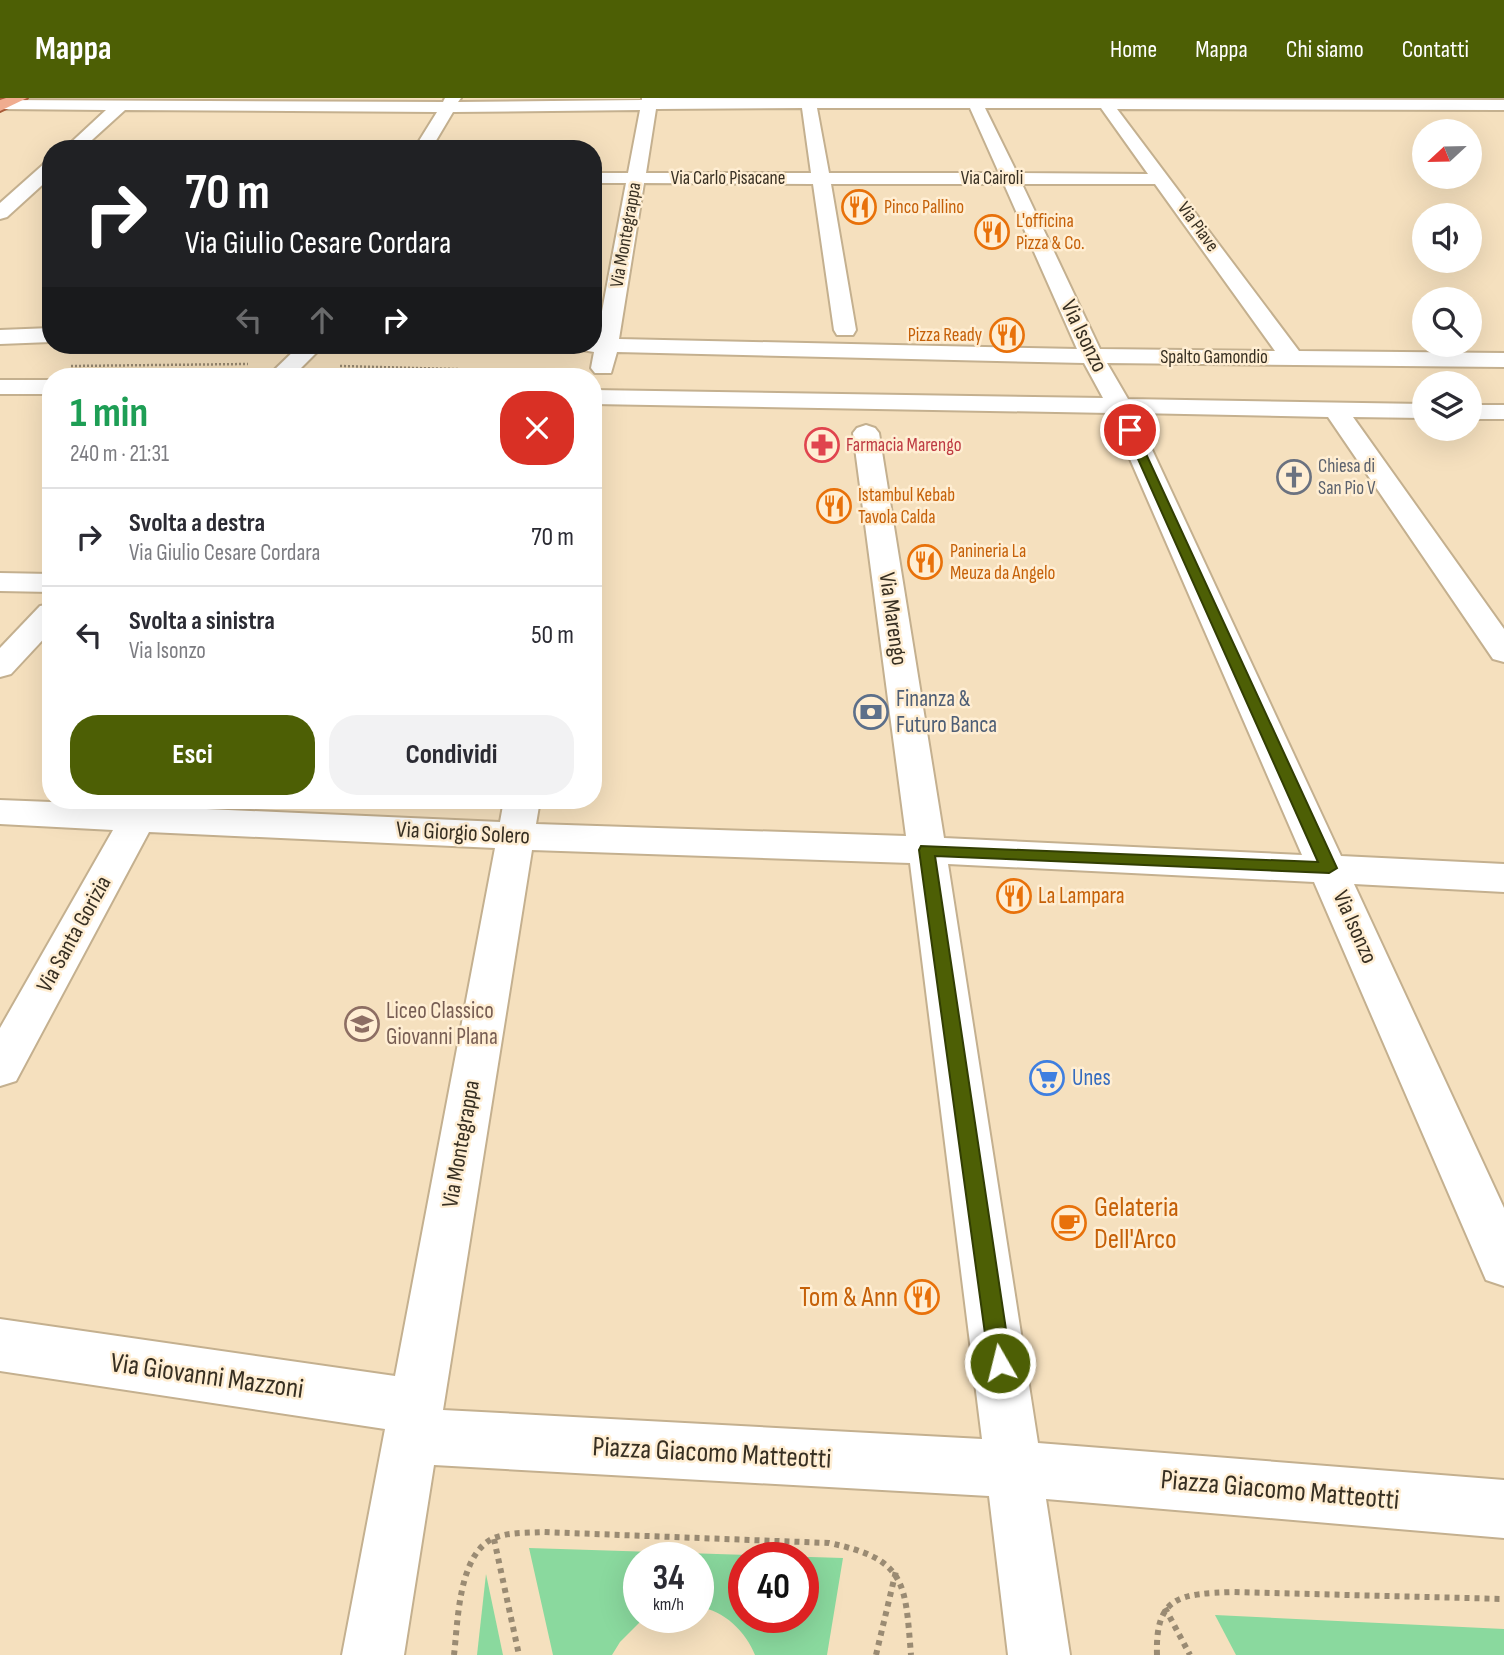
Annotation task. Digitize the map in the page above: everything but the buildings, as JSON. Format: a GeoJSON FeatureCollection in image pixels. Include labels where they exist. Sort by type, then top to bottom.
{"type":"FeatureCollection","features":[{"type":"Feature","properties":{"kind":"main road"},"geometry":{"type":"LineString","coordinates":[[1,106],[19,98]]}},
{"type":"Feature","properties":{"kind":"street"},"geometry":{"type":"LineString","coordinates":[[1,106],[650,101],[1104,101],[1504,105]]}},
{"type":"Feature","properties":{"kind":"street","name":"Via Montegrappa"},"geometry":{"type":"LineString","coordinates":[[602,327],[650,101]]}},
{"type":"Feature","properties":{"kind":"street"},"geometry":{"type":"LineString","coordinates":[[808,101],[821,178],[840,366]]}},
{"type":"Feature","properties":{"kind":"street","name":"Via Isonzo"},"geometry":{"type":"LineString","coordinates":[[974,101],[1092,356],[1119,405],[1504,1263]]}},
{"type":"Feature","properties":{"kind":"street","name":"Via Piave"},"geometry":{"type":"LineString","coordinates":[[1104,101],[1292,358]]}},
{"type":"Feature","properties":{"kind":"street"},"geometry":{"type":"LineString","coordinates":[[427,140],[450,102]]}},
{"type":"Feature","properties":{"kind":"street"},"geometry":{"type":"LineString","coordinates":[[82,140],[120,107]]}},
{"type":"Feature","properties":{"kind":"street"},"geometry":{"type":"LineString","coordinates":[[3,206],[42,174]]}},
{"type":"Feature","properties":{"kind":"street","name":"Via Carlo Pisacane"},"geometry":{"type":"LineString","coordinates":[[602,178],[821,178]]}},
{"type":"Feature","properties":{"kind":"street","name":"Via Cairoli"},"geometry":{"type":"LineString","coordinates":[[821,178],[1163,179]]}},
{"type":"Feature","properties":{"kind":"street"},"geometry":{"type":"LineString","coordinates":[[3,206],[37,201]]}},
{"type":"Feature","properties":{"kind":"street"},"geometry":{"type":"LineString","coordinates":[[0,337],[42,335]]}},
{"type":"Feature","properties":{"kind":"street"},"geometry":{"type":"LineString","coordinates":[[602,345],[782,350],[840,366],[872,387]]}},
{"type":"Feature","properties":{"kind":"street","name":"Spalto Gamondio"},"geometry":{"type":"LineString","coordinates":[[872,387],[924,352],[1504,360]]}},
{"type":"Feature","properties":{"kind":"street"},"geometry":{"type":"LineString","coordinates":[[289,368],[303,354]]}},
{"type":"Feature","properties":{"kind":"street"},"geometry":{"type":"LineString","coordinates":[[840,366],[872,387],[940,402],[1412,411]]}},
{"type":"Feature","properties":{"kind":"street"},"geometry":{"type":"LineString","coordinates":[[602,402],[794,399],[840,366]]}},
{"type":"Feature","properties":{"kind":"street"},"geometry":{"type":"LineString","coordinates":[[0,387],[42,387]]}},
{"type":"Feature","properties":{"kind":"street","name":"Via Marengo"},"geometry":{"type":"LineString","coordinates":[[872,387],[927,850],[1015,1470]]}},
{"type":"Feature","properties":{"kind":"street"},"geometry":{"type":"LineString","coordinates":[[1336,410],[1504,652]]}},
{"type":"Feature","properties":{"kind":"street"},"geometry":{"type":"LineString","coordinates":[[1482,412],[1504,412]]}},
{"type":"Feature","properties":{"kind":"street"},"geometry":{"type":"LineString","coordinates":[[0,582],[42,583]]}},
{"type":"Feature","properties":{"kind":"street"},"geometry":{"type":"LineString","coordinates":[[0,667],[42,623]]}},
{"type":"Feature","properties":{"kind":"street","name":"Via Giorgio Solero"},"geometry":{"type":"LineString","coordinates":[[0,812],[144,809],[518,818],[927,850],[1504,878]]}},
{"type":"Feature","properties":{"kind":"street","name":"Via Santa Gorizia"},"geometry":{"type":"LineString","coordinates":[[0,1068],[144,809]]}},
{"type":"Feature","properties":{"kind":"street","name":"Via Montegrappa"},"geometry":{"type":"LineString","coordinates":[[412,1421],[518,818]]}},
{"type":"Feature","properties":{"kind":"street","name":"Via Giovanni Mazzoni"},"geometry":{"type":"LineString","coordinates":[[0,1345],[412,1421]]}},
{"type":"Feature","properties":{"kind":"street"},"geometry":{"type":"LineString","coordinates":[[373,1655],[412,1421]]}},
{"type":"Feature","properties":{"kind":"street","name":"Piazza Giacomo Matteotti"},"geometry":{"type":"LineString","coordinates":[[412,1421],[1504,1509]]}},
{"type":"Feature","properties":{"kind":"street"},"geometry":{"type":"LineString","coordinates":[[1015,1470],[1040,1655]]}},
{"type":"Feature","properties":{"kind":"path"},"geometry":{"type":"LineString","coordinates":[[69,366],[238,364]]}},
{"type":"Feature","properties":{"kind":"path"},"geometry":{"type":"LineString","coordinates":[[351,366],[435,368]]}},
{"type":"Feature","properties":{"kind":"path"},"geometry":{"type":"LineString","coordinates":[[454,1655],[466,1574],[475,1552],[505,1535],[543,1532],[829,1543],[864,1549],[887,1562],[896,1571],[905,1595],[911,1655]]}},
{"type":"Feature","properties":{"kind":"path"},"geometry":{"type":"LineString","coordinates":[[494,1539],[519,1655]]}},
{"type":"Feature","properties":{"kind":"path"},"geometry":{"type":"LineString","coordinates":[[876,1655],[896,1571]]}},
{"type":"Feature","properties":{"kind":"path"},"geometry":{"type":"LineString","coordinates":[[1157,1655],[1157,1618],[1165,1608],[1194,1594],[1233,1592],[1504,1599]]}},
{"type":"Feature","properties":{"kind":"path"},"geometry":{"type":"LineString","coordinates":[[1165,1608],[1190,1655]]}},
{"type":"Feature","properties":{"kind":"green space"},"geometry":{"type":"Polygon","coordinates":[[[529,1548],[623,1551],[623,1633],[629,1633],[612,1655],[553,1655],[529,1548]]]}},
{"type":"Feature","properties":{"kind":"green space"},"geometry":{"type":"Polygon","coordinates":[[[714,1554],[728,1554],[728,1620],[714,1612],[714,1554]]]}},
{"type":"Feature","properties":{"kind":"green space"},"geometry":{"type":"Polygon","coordinates":[[[819,1557],[843,1558],[827,1655],[755,1655],[742,1633],[819,1633],[819,1557]]]}},
{"type":"Feature","properties":{"kind":"green space"},"geometry":{"type":"Polygon","coordinates":[[[486,1574],[503,1655],[477,1655],[486,1574]]]}},
{"type":"Feature","properties":{"kind":"green space"},"geometry":{"type":"Polygon","coordinates":[[[1215,1615],[1504,1629],[1504,1655],[1236,1655],[1215,1615]]]}},
{"type":"Feature","properties":{"kind":"place","name":"Pinco Pallino"},"geometry":{"type":"Point","coordinates":[859,207]}},
{"type":"Feature","properties":{"kind":"place","name":"L'officina Pizza & Co."},"geometry":{"type":"Point","coordinates":[992,232]}},
{"type":"Feature","properties":{"kind":"place","name":"Pizza Ready"},"geometry":{"type":"Point","coordinates":[1007,335]}},
{"type":"Feature","properties":{"kind":"place","name":"Farmacia Marengo"},"geometry":{"type":"Point","coordinates":[822,445]}},
{"type":"Feature","properties":{"kind":"place","name":"Chiesa di San Pio V"},"geometry":{"type":"Point","coordinates":[1294,477]}},
{"type":"Feature","properties":{"kind":"place","name":"Istambul Kebab Tavola Calda"},"geometry":{"type":"Point","coordinates":[834,506]}},
{"type":"Feature","properties":{"kind":"place","name":"Panineria La Meuza da Angelo"},"geometry":{"type":"Point","coordinates":[925,562]}},
{"type":"Feature","properties":{"kind":"place","name":"Finanza & Futuro Banca"},"geometry":{"type":"Point","coordinates":[871,712]}},
{"type":"Feature","properties":{"kind":"place","name":"La Lampara"},"geometry":{"type":"Point","coordinates":[1014,896]}},
{"type":"Feature","properties":{"kind":"place","name":"Liceo Classico Giovanni Plana"},"geometry":{"type":"Point","coordinates":[362,1024]}},
{"type":"Feature","properties":{"kind":"place","name":"Unes"},"geometry":{"type":"Point","coordinates":[1047,1078]}},
{"type":"Feature","properties":{"kind":"place","name":"Gelateria Dell'Arco"},"geometry":{"type":"Point","coordinates":[1069,1223]}},
{"type":"Feature","properties":{"kind":"place","name":"Tom & Ann"},"geometry":{"type":"Point","coordinates":[922,1297]}},
{"type":"Feature","properties":{"kind":"route"},"geometry":{"type":"LineString","coordinates":[[1000,1363],[927,850],[1329,868],[1130,430]]}}]}
